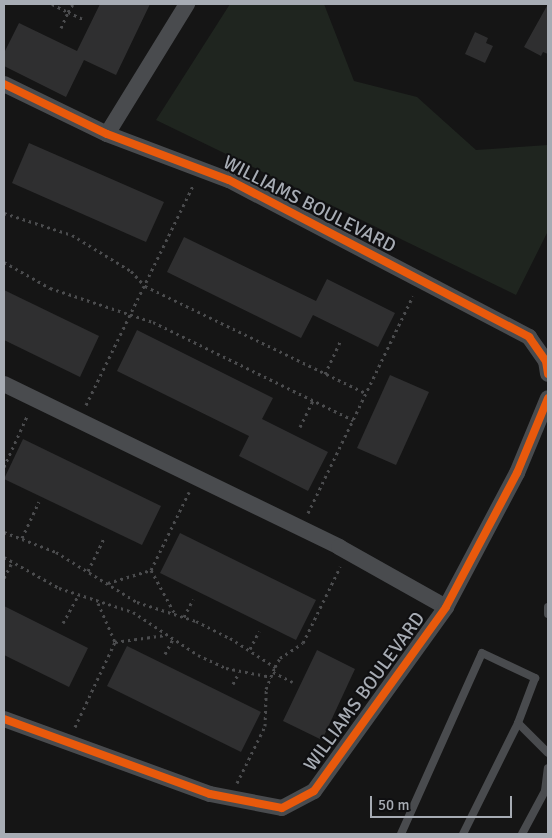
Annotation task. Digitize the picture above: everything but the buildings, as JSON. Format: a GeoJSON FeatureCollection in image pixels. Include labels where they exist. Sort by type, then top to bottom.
{"type":"FeatureCollection","features":[{"type":"Feature","properties":{"kind":"street"},"geometry":{"type":"LineString","coordinates":[[107,134],[187,4]]}},
{"type":"Feature","properties":{"kind":"street","name":"WILLIAMS BOULEVARD"},"geometry":{"type":"LineString","coordinates":[[4,84],[107,134],[229,180],[529,337],[546,361],[548,374]]}},
{"type":"Feature","properties":{"kind":"street","name":"WILLIAMS BOULEVARD"},"geometry":{"type":"LineString","coordinates":[[4,384],[78,422],[347,552],[446,607]]}},
{"type":"Feature","properties":{"kind":"street","name":"WILLIAMS BOULEVARD"},"geometry":{"type":"LineString","coordinates":[[4,719],[67,743],[232,798],[282,808],[314,791],[446,607],[517,473],[548,398]]}},
{"type":"Feature","properties":{"kind":"lane"},"geometry":{"type":"LineString","coordinates":[[548,607],[548,614]]}},
{"type":"Feature","properties":{"kind":"lane"},"geometry":{"type":"LineString","coordinates":[[401,834],[482,653],[535,678],[518,723],[463,834]]}},
{"type":"Feature","properties":{"kind":"lane"},"geometry":{"type":"LineString","coordinates":[[518,723],[548,753]]}},
{"type":"Feature","properties":{"kind":"lane"},"geometry":{"type":"LineString","coordinates":[[522,834],[546,791],[548,768]]}},
{"type":"Feature","properties":{"kind":"path"},"geometry":{"type":"LineString","coordinates":[[52,4],[85,20]]}},
{"type":"Feature","properties":{"kind":"path"},"geometry":{"type":"LineString","coordinates":[[61,28],[72,4]]}},
{"type":"Feature","properties":{"kind":"path"},"geometry":{"type":"LineString","coordinates":[[78,422],[201,170]]}},
{"type":"Feature","properties":{"kind":"path"},"geometry":{"type":"LineString","coordinates":[[4,214],[72,235],[131,271],[145,286],[367,394]]}},
{"type":"Feature","properties":{"kind":"path"},"geometry":{"type":"LineString","coordinates":[[4,262],[58,292],[132,313],[353,420]]}},
{"type":"Feature","properties":{"kind":"path"},"geometry":{"type":"LineString","coordinates":[[301,530],[420,280]]}},
{"type":"Feature","properties":{"kind":"path"},"geometry":{"type":"LineString","coordinates":[[325,374],[342,340]]}},
{"type":"Feature","properties":{"kind":"path"},"geometry":{"type":"LineString","coordinates":[[4,467],[35,400]]}},
{"type":"Feature","properties":{"kind":"path"},"geometry":{"type":"LineString","coordinates":[[300,427],[313,400]]}},
{"type":"Feature","properties":{"kind":"path"},"geometry":{"type":"LineString","coordinates":[[107,583],[151,570],[195,479]]}},
{"type":"Feature","properties":{"kind":"path"},"geometry":{"type":"LineString","coordinates":[[22,538],[39,502]]}},
{"type":"Feature","properties":{"kind":"path"},"geometry":{"type":"LineString","coordinates":[[4,532],[56,552],[137,602],[184,617],[250,649],[275,666]]}},
{"type":"Feature","properties":{"kind":"path"},"geometry":{"type":"LineString","coordinates":[[88,571],[104,538]]}},
{"type":"Feature","properties":{"kind":"path"},"geometry":{"type":"LineString","coordinates":[[232,798],[265,726],[266,689],[272,672],[280,658],[303,643],[347,552]]}},
{"type":"Feature","properties":{"kind":"path"},"geometry":{"type":"LineString","coordinates":[[4,557],[78,596],[133,612],[198,655],[239,672],[270,677]]}},
{"type":"Feature","properties":{"kind":"path"},"geometry":{"type":"LineString","coordinates":[[4,578],[12,562]]}},
{"type":"Feature","properties":{"kind":"path"},"geometry":{"type":"LineString","coordinates":[[151,570],[176,615]]}},
{"type":"Feature","properties":{"kind":"path"},"geometry":{"type":"LineString","coordinates":[[63,623],[78,596]]}},
{"type":"Feature","properties":{"kind":"path"},"geometry":{"type":"LineString","coordinates":[[184,617],[193,599]]}},
{"type":"Feature","properties":{"kind":"path"},"geometry":{"type":"LineString","coordinates":[[67,743],[115,642],[98,603]]}},
{"type":"Feature","properties":{"kind":"path"},"geometry":{"type":"LineString","coordinates":[[250,649],[259,631]]}},
{"type":"Feature","properties":{"kind":"path"},"geometry":{"type":"LineString","coordinates":[[115,642],[166,635]]}},
{"type":"Feature","properties":{"kind":"path"},"geometry":{"type":"LineString","coordinates":[[165,654],[173,639]]}},
{"type":"Feature","properties":{"kind":"path"},"geometry":{"type":"LineString","coordinates":[[233,684],[239,672]]}},
{"type":"Feature","properties":{"kind":"path"},"geometry":{"type":"LineString","coordinates":[[272,672],[293,682]]}},
{"type":"Feature","properties":{"kind":"shaded area"},"geometry":{"type":"Polygon","coordinates":[[[230,4],[324,4],[354,81],[417,97],[476,150],[548,145],[548,231],[516,295],[156,120],[230,4]]]}},
{"type":"Feature","properties":{"kind":"cycle path"},"geometry":{"type":"LineString","coordinates":[[4,84],[107,134],[229,180],[529,337],[546,361],[548,374]]}},
{"type":"Feature","properties":{"kind":"cycle path"},"geometry":{"type":"LineString","coordinates":[[4,719],[210,794],[282,808],[314,791],[446,607],[517,473],[548,398]]}}]}
